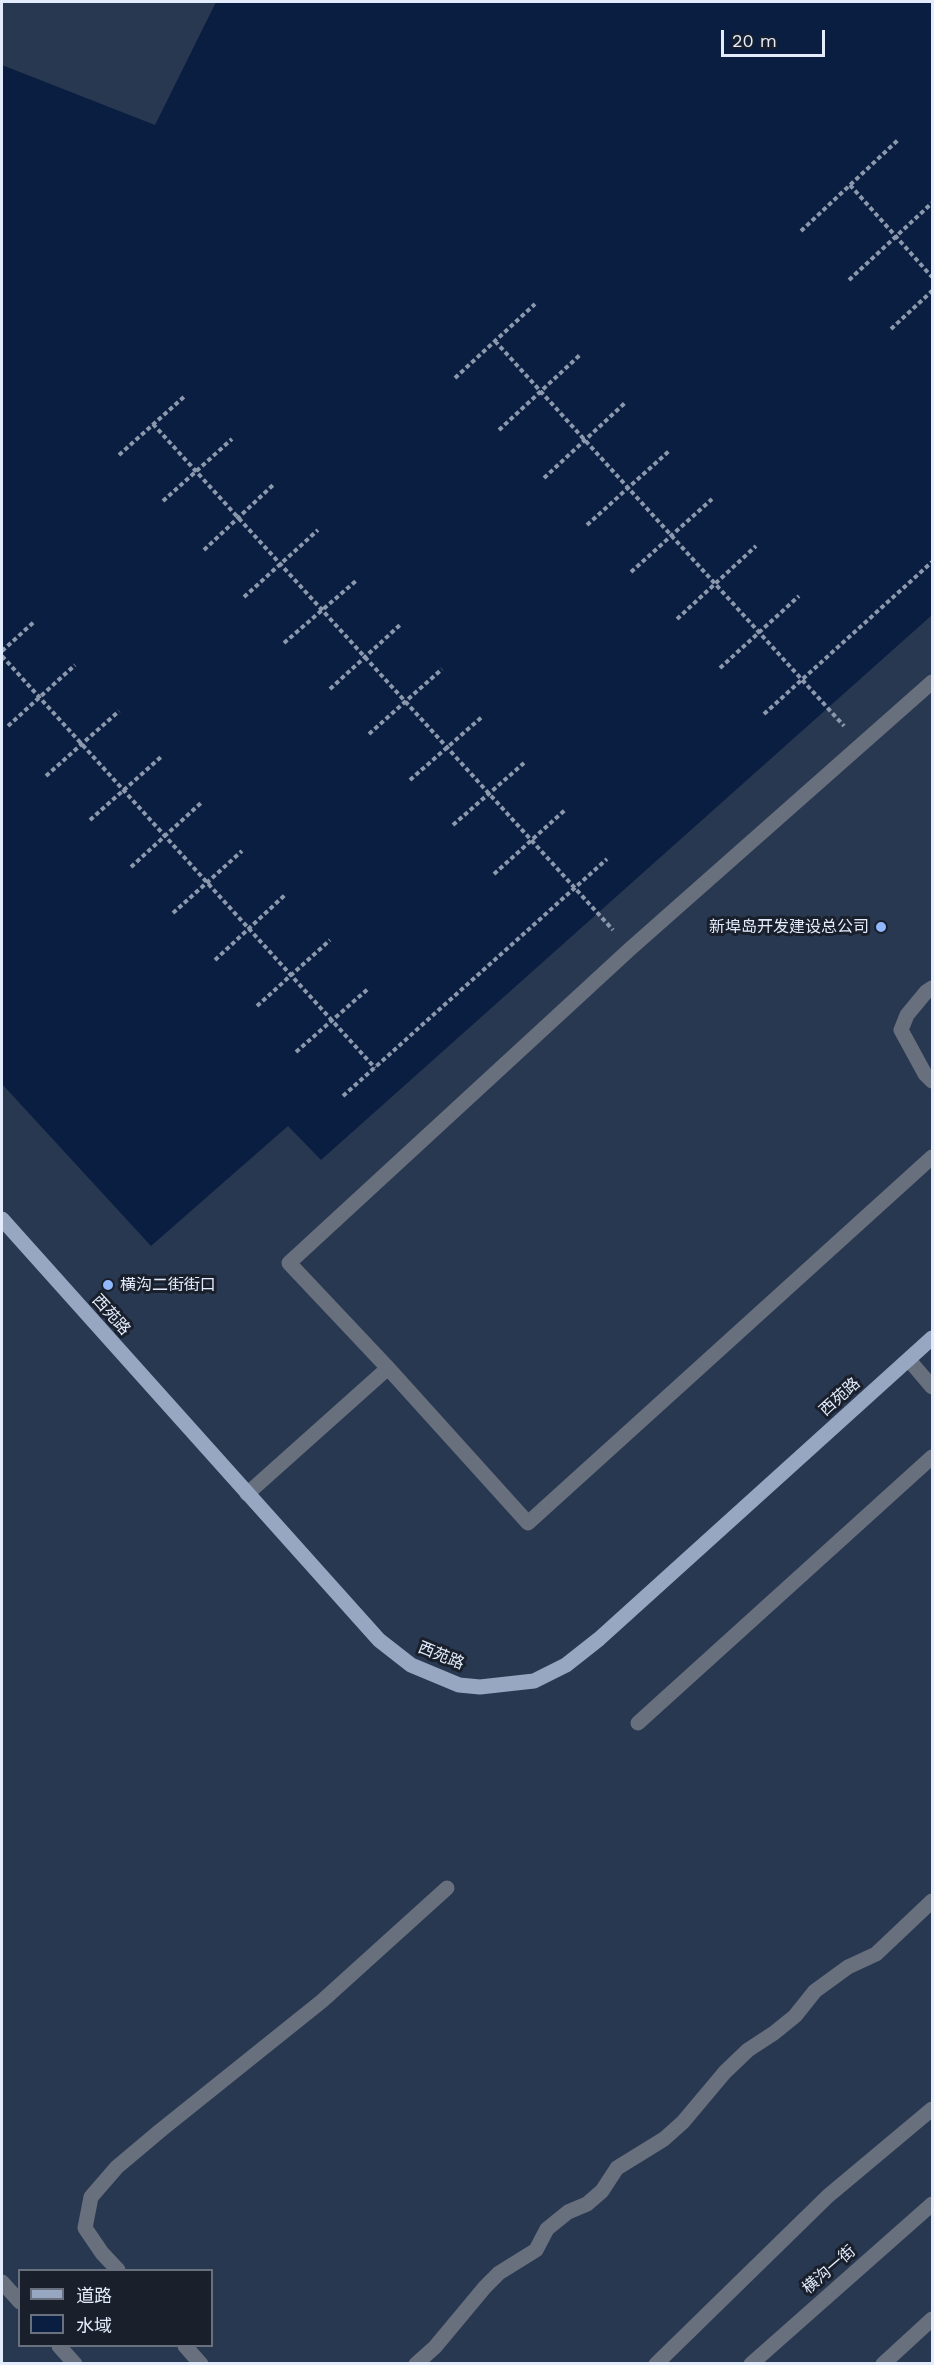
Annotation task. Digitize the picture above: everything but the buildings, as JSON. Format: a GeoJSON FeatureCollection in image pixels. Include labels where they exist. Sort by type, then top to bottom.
{"type":"FeatureCollection","features":[{"type":"Feature","properties":{"kind":"main road","name":"西苑路"},"geometry":{"type":"LineString","coordinates":[[2,1219],[379,1640],[411,1665],[459,1684],[480,1687],[534,1682],[566,1665],[599,1639],[933,1338]]}},
{"type":"Feature","properties":{"kind":"street"},"geometry":{"type":"LineString","coordinates":[[933,682],[630,949],[290,1263],[528,1523],[933,1157]]}},
{"type":"Feature","properties":{"kind":"street"},"geometry":{"type":"LineString","coordinates":[[933,988],[926,992],[907,1015],[901,1030],[925,1074],[933,1081]]}},
{"type":"Feature","properties":{"kind":"street"},"geometry":{"type":"LineString","coordinates":[[909,1360],[933,1387]]}},
{"type":"Feature","properties":{"kind":"street"},"geometry":{"type":"LineString","coordinates":[[247,1494],[388,1368]]}},
{"type":"Feature","properties":{"kind":"street"},"geometry":{"type":"LineString","coordinates":[[638,1723],[933,1457]]}},
{"type":"Feature","properties":{"kind":"street"},"geometry":{"type":"LineString","coordinates":[[116,2269],[85,2228],[91,2197],[117,2167],[322,2001],[447,1888]]}},
{"type":"Feature","properties":{"kind":"street"},"geometry":{"type":"LineString","coordinates":[[416,2364],[435,2347],[484,2286],[499,2272],[536,2250],[547,2229],[568,2212],[587,2204],[602,2192],[617,2168],[664,2139],[683,2122],[725,2072],[748,2050],[795,2016],[815,1991],[848,1966],[876,1954],[933,1901]]}},
{"type":"Feature","properties":{"kind":"street"},"geometry":{"type":"LineString","coordinates":[[656,2364],[828,2196],[933,2109]]}},
{"type":"Feature","properties":{"kind":"street","name":"横沟一街"},"geometry":{"type":"LineString","coordinates":[[751,2364],[933,2204]]}},
{"type":"Feature","properties":{"kind":"street"},"geometry":{"type":"LineString","coordinates":[[2,2282],[18,2300]]}},
{"type":"Feature","properties":{"kind":"street"},"geometry":{"type":"LineString","coordinates":[[883,2364],[933,2319]]}},
{"type":"Feature","properties":{"kind":"street"},"geometry":{"type":"LineString","coordinates":[[60,2347],[75,2364]]}},
{"type":"Feature","properties":{"kind":"street"},"geometry":{"type":"LineString","coordinates":[[186,2347],[201,2364]]}},
{"type":"Feature","properties":{"kind":"path"},"geometry":{"type":"LineString","coordinates":[[801,231],[898,140]]}},
{"type":"Feature","properties":{"kind":"path"},"geometry":{"type":"LineString","coordinates":[[850,185],[933,277]]}},
{"type":"Feature","properties":{"kind":"path"},"geometry":{"type":"LineString","coordinates":[[849,280],[933,204]]}},
{"type":"Feature","properties":{"kind":"path"},"geometry":{"type":"LineString","coordinates":[[891,328],[933,291]]}},
{"type":"Feature","properties":{"kind":"path"},"geometry":{"type":"LineString","coordinates":[[455,378],[536,304]]}},
{"type":"Feature","properties":{"kind":"path"},"geometry":{"type":"LineString","coordinates":[[495,341],[861,744]]}},
{"type":"Feature","properties":{"kind":"path"},"geometry":{"type":"LineString","coordinates":[[499,430],[581,354]]}},
{"type":"Feature","properties":{"kind":"path"},"geometry":{"type":"LineString","coordinates":[[119,455],[186,395]]}},
{"type":"Feature","properties":{"kind":"path"},"geometry":{"type":"LineString","coordinates":[[544,478],[626,402]]}},
{"type":"Feature","properties":{"kind":"path"},"geometry":{"type":"LineString","coordinates":[[153,424],[630,949]]}},
{"type":"Feature","properties":{"kind":"path"},"geometry":{"type":"LineString","coordinates":[[163,501],[232,439]]}},
{"type":"Feature","properties":{"kind":"path"},"geometry":{"type":"LineString","coordinates":[[587,525],[669,451]]}},
{"type":"Feature","properties":{"kind":"path"},"geometry":{"type":"LineString","coordinates":[[204,550],[273,485]]}},
{"type":"Feature","properties":{"kind":"path"},"geometry":{"type":"LineString","coordinates":[[631,573],[712,499]]}},
{"type":"Feature","properties":{"kind":"path"},"geometry":{"type":"LineString","coordinates":[[244,597],[318,530]]}},
{"type":"Feature","properties":{"kind":"path"},"geometry":{"type":"LineString","coordinates":[[677,619],[756,546]]}},
{"type":"Feature","properties":{"kind":"path"},"geometry":{"type":"LineString","coordinates":[[764,714],[933,562]]}},
{"type":"Feature","properties":{"kind":"path"},"geometry":{"type":"LineString","coordinates":[[284,643],[357,580]]}},
{"type":"Feature","properties":{"kind":"path"},"geometry":{"type":"LineString","coordinates":[[720,668],[799,596]]}},
{"type":"Feature","properties":{"kind":"path"},"geometry":{"type":"LineString","coordinates":[[2,651],[34,622]]}},
{"type":"Feature","properties":{"kind":"path"},"geometry":{"type":"LineString","coordinates":[[330,689],[400,625]]}},
{"type":"Feature","properties":{"kind":"path"},"geometry":{"type":"LineString","coordinates":[[2,656],[375,1068]]}},
{"type":"Feature","properties":{"kind":"path"},"geometry":{"type":"LineString","coordinates":[[8,726],[75,665]]}},
{"type":"Feature","properties":{"kind":"path"},"geometry":{"type":"LineString","coordinates":[[369,734],[442,669]]}},
{"type":"Feature","properties":{"kind":"path"},"geometry":{"type":"LineString","coordinates":[[46,776],[119,711]]}},
{"type":"Feature","properties":{"kind":"path"},"geometry":{"type":"LineString","coordinates":[[410,780],[483,716]]}},
{"type":"Feature","properties":{"kind":"path"},"geometry":{"type":"LineString","coordinates":[[90,820],[161,757]]}},
{"type":"Feature","properties":{"kind":"path"},"geometry":{"type":"LineString","coordinates":[[453,825],[524,763]]}},
{"type":"Feature","properties":{"kind":"path"},"geometry":{"type":"LineString","coordinates":[[131,867],[202,801]]}},
{"type":"Feature","properties":{"kind":"path"},"geometry":{"type":"LineString","coordinates":[[494,874],[565,810]]}},
{"type":"Feature","properties":{"kind":"path"},"geometry":{"type":"LineString","coordinates":[[173,913],[242,851]]}},
{"type":"Feature","properties":{"kind":"path"},"geometry":{"type":"LineString","coordinates":[[343,1096],[607,859]]}},
{"type":"Feature","properties":{"kind":"path"},"geometry":{"type":"LineString","coordinates":[[215,960],[286,894]]}},
{"type":"Feature","properties":{"kind":"path"},"geometry":{"type":"LineString","coordinates":[[257,1006],[330,940]]}},
{"type":"Feature","properties":{"kind":"path"},"geometry":{"type":"LineString","coordinates":[[296,1052],[369,988]]}},
{"type":"Feature","properties":{"kind":"water"},"geometry":{"type":"Polygon","coordinates":[[[216,2],[932,2],[932,615],[321,1160],[288,1126],[151,1246],[2,1084],[2,65],[155,125],[216,2]]]}},
{"type":"Feature","properties":{"kind":"place","name":"新埠岛开发建设总公司"},"geometry":{"type":"Point","coordinates":[881,927]}},
{"type":"Feature","properties":{"kind":"place","name":"横沟二街街口"},"geometry":{"type":"Point","coordinates":[108,1285]}}]}
